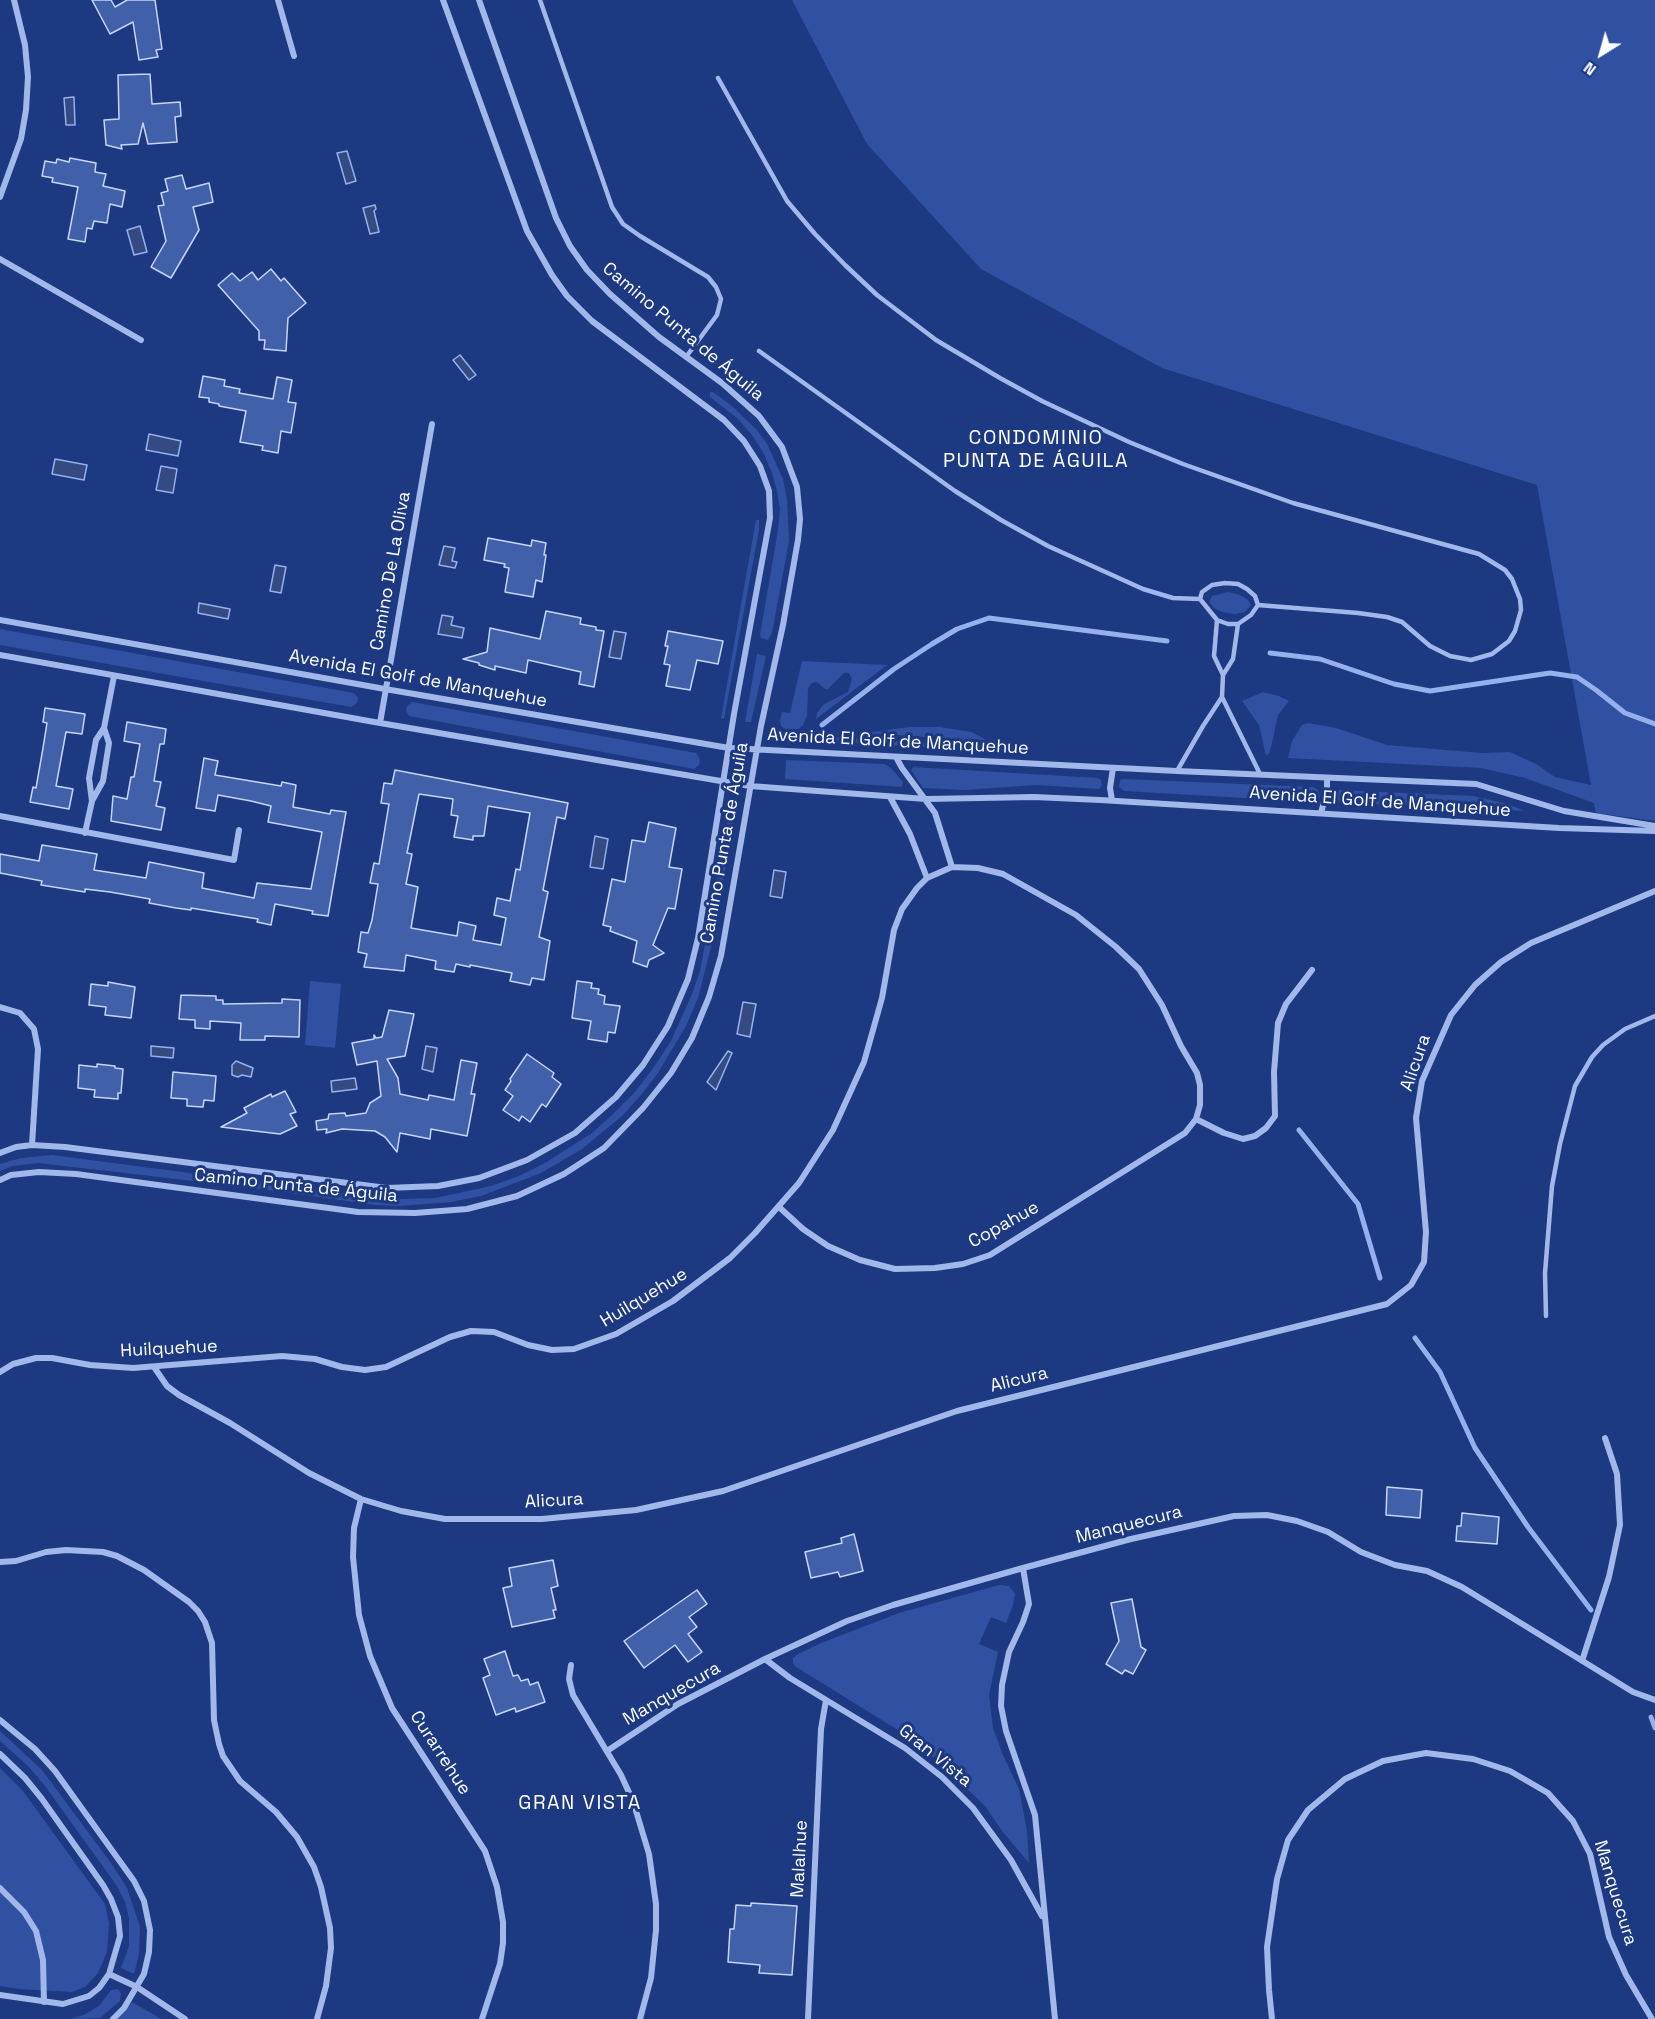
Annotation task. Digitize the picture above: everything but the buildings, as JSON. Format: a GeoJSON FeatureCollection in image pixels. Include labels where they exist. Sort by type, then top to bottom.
{"type":"FeatureCollection","features":[{"type":"Feature","properties":{"kind":"street"},"geometry":{"type":"LineString","coordinates":[[0,197],[21,139],[26,110],[28,77],[25,45],[14,0]]}},
{"type":"Feature","properties":{"kind":"street"},"geometry":{"type":"LineString","coordinates":[[278,0],[294,56]]}},
{"type":"Feature","properties":{"kind":"street","name":"Camino Punta de Águila"},"geometry":{"type":"LineString","coordinates":[[0,1153],[16,1147],[32,1145],[65,1147],[387,1188],[438,1186],[469,1180],[527,1160],[575,1132],[616,1097],[643,1065],[668,1026],[688,979],[698,938],[770,518],[769,491],[763,474],[744,441],[724,420],[592,321],[567,296],[552,275],[527,231],[443,0]]}},
{"type":"Feature","properties":{"kind":"street","name":"Camino Punta de Águila"},"geometry":{"type":"LineString","coordinates":[[0,1180],[11,1175],[39,1172],[76,1174],[357,1212],[415,1213],[467,1209],[517,1196],[564,1174],[604,1148],[643,1108],[671,1074],[692,1038],[709,997],[721,956],[750,786],[798,540],[800,519],[797,487],[783,447],[759,416],[722,383],[686,357],[610,294],[587,270],[570,246],[556,218],[479,0]]}},
{"type":"Feature","properties":{"kind":"street"},"geometry":{"type":"LineString","coordinates":[[0,259],[141,340]]}},
{"type":"Feature","properties":{"kind":"street","name":"Camino De La Oliva"},"geometry":{"type":"LineString","coordinates":[[380,723],[432,424]]}},
{"type":"Feature","properties":{"kind":"street","name":"Avenida El Golf de Manquehue"},"geometry":{"type":"LineString","coordinates":[[0,620],[729,748],[1476,784],[1564,811],[1655,829]]}},
{"type":"Feature","properties":{"kind":"street","name":"Avenida El Golf de Manquehue"},"geometry":{"type":"LineString","coordinates":[[0,655],[750,786],[926,799],[981,800],[1034,797],[1112,800],[1559,828],[1655,829]]}},
{"type":"Feature","properties":{"kind":"street"},"geometry":{"type":"LineString","coordinates":[[92,801],[89,778],[96,740],[104,728],[114,676]]}},
{"type":"Feature","properties":{"kind":"street"},"geometry":{"type":"LineString","coordinates":[[85,833],[92,801],[103,781],[109,743],[104,728]]}},
{"type":"Feature","properties":{"kind":"street"},"geometry":{"type":"LineString","coordinates":[[896,757],[935,813],[952,867],[978,868],[1003,874],[1042,895],[1076,915],[1139,969],[1162,1005],[1181,1046],[1197,1073],[1200,1085],[1200,1105],[1196,1119],[1224,1133],[1243,1139],[1254,1136],[1266,1128],[1275,1116],[1275,1055],[1278,1023],[1286,1004],[1312,970]]}},
{"type":"Feature","properties":{"kind":"street"},"geometry":{"type":"LineString","coordinates":[[1112,800],[1110,788],[1113,768]]}},
{"type":"Feature","properties":{"kind":"street"},"geometry":{"type":"LineString","coordinates":[[1321,813],[1327,790],[1326,778]]}},
{"type":"Feature","properties":{"kind":"street"},"geometry":{"type":"LineString","coordinates":[[890,797],[910,834],[927,878]]}},
{"type":"Feature","properties":{"kind":"street"},"geometry":{"type":"LineString","coordinates":[[0,816],[234,860],[239,830]]}},
{"type":"Feature","properties":{"kind":"street","name":"Huilquehue"},"geometry":{"type":"LineString","coordinates":[[0,1372],[13,1364],[36,1358],[52,1358],[112,1367],[154,1367],[282,1356],[315,1359],[353,1370],[376,1369],[396,1363],[460,1334],[495,1332],[528,1345],[552,1350],[574,1349],[616,1334],[651,1315],[730,1258],[779,1208],[817,1157],[848,1100],[864,1062],[874,1030],[897,920],[908,898],[927,878],[952,867]]}},
{"type":"Feature","properties":{"kind":"street","name":"Alicura"},"geometry":{"type":"LineString","coordinates":[[154,1367],[168,1386],[179,1395],[230,1423],[309,1473],[361,1499],[401,1511],[445,1519],[542,1519],[636,1510],[723,1491],[957,1411],[1387,1304],[1411,1285],[1424,1262],[1426,1232],[1416,1118],[1422,1081],[1451,1015],[1475,985],[1501,962],[1531,943],[1655,891]]}},
{"type":"Feature","properties":{"kind":"street"},"geometry":{"type":"LineString","coordinates":[[0,1007],[20,1013],[33,1029],[38,1049],[32,1145]]}},
{"type":"Feature","properties":{"kind":"street","name":"Copahue"},"geometry":{"type":"LineString","coordinates":[[779,1208],[803,1229],[828,1246],[860,1260],[895,1269],[935,1268],[963,1264],[990,1255],[1167,1146],[1185,1133],[1196,1119]]}},
{"type":"Feature","properties":{"kind":"street"},"geometry":{"type":"LineString","coordinates":[[1582,1661],[1609,1577],[1620,1525],[1617,1474],[1605,1438]]}},
{"type":"Feature","properties":{"kind":"street","name":"Curarrehue"},"geometry":{"type":"LineString","coordinates":[[361,1499],[354,1528],[353,1557],[359,1615],[370,1656],[392,1708],[485,1851],[498,1887],[503,1922],[500,1964],[482,2019]]}},
{"type":"Feature","properties":{"kind":"street","name":"Manquecura"},"geometry":{"type":"LineString","coordinates":[[607,1751],[678,1704],[765,1659],[847,1621],[893,1605],[1023,1568],[1131,1539],[1234,1516],[1267,1515],[1297,1521],[1328,1532],[1361,1552],[1395,1565],[1427,1570],[1462,1587],[1633,1692],[1655,1700]]}},
{"type":"Feature","properties":{"kind":"street"},"geometry":{"type":"LineString","coordinates":[[0,1562],[16,1561],[46,1552],[66,1550],[103,1552],[117,1556],[144,1570],[198,1611],[205,1622],[212,1643],[214,1720],[223,1756],[240,1781],[276,1812],[297,1838],[314,1867],[321,1887],[330,1928],[331,1948],[326,1986],[317,2019]]}},
{"type":"Feature","properties":{"kind":"street","name":"Gran Vista"},"geometry":{"type":"LineString","coordinates":[[1023,1568],[1029,1604],[1009,1652],[1002,1685],[1001,1706],[1006,1731],[1035,1815],[1055,2019]]}},
{"type":"Feature","properties":{"kind":"street","name":"Gran Vista"},"geometry":{"type":"LineString","coordinates":[[765,1659],[790,1678],[905,1748],[942,1777],[972,1808],[1011,1860],[1044,1919]]}},
{"type":"Feature","properties":{"kind":"street"},"geometry":{"type":"LineString","coordinates":[[571,1665],[569,1679],[573,1695],[607,1751],[633,1801],[645,1836],[654,1879],[656,1905],[654,1954],[651,1978],[640,2019]]}},
{"type":"Feature","properties":{"kind":"street","name":"Malalhue"},"geometry":{"type":"LineString","coordinates":[[808,2019],[821,1729],[826,1700]]}},
{"type":"Feature","properties":{"kind":"street"},"geometry":{"type":"LineString","coordinates":[[0,1720],[35,1749],[55,1771],[134,1881],[144,1901],[150,1930],[149,1952],[144,1974],[124,2008],[113,2019]]}},
{"type":"Feature","properties":{"kind":"street","name":"Manquecura"},"geometry":{"type":"LineString","coordinates":[[1272,2019],[1267,1947],[1277,1879],[1288,1840],[1308,1810],[1345,1779],[1383,1761],[1426,1753],[1473,1759],[1510,1771],[1548,1793],[1573,1821],[1590,1854],[1609,1936],[1626,1975],[1652,2019]]}},
{"type":"Feature","properties":{"kind":"street"},"geometry":{"type":"LineString","coordinates":[[0,1754],[25,1778],[42,1799],[111,1899],[118,1917],[120,1936],[109,1974],[99,1988],[89,1996],[63,2004],[0,1995]]}},
{"type":"Feature","properties":{"kind":"street"},"geometry":{"type":"LineString","coordinates":[[0,1888],[24,1912],[36,1931],[43,1960],[44,2002]]}},
{"type":"Feature","properties":{"kind":"street"},"geometry":{"type":"LineString","coordinates":[[109,1974],[137,1987],[185,2019]]}},
{"type":"Feature","properties":{"kind":"lane"},"geometry":{"type":"LineString","coordinates":[[540,0],[612,207],[623,224],[708,277],[716,286],[721,299],[717,315],[686,357]]}},
{"type":"Feature","properties":{"kind":"lane"},"geometry":{"type":"LineString","coordinates":[[718,78],[787,201],[845,266],[877,295],[936,340],[1042,401],[1183,465],[1293,503],[1479,554],[1505,570],[1512,579],[1520,599],[1521,610],[1515,631],[1509,640],[1492,654],[1471,660],[1450,656],[1430,646],[1402,622],[1387,617],[1258,605]]}},
{"type":"Feature","properties":{"kind":"lane"},"geometry":{"type":"LineString","coordinates":[[759,351],[955,491],[1001,520],[1048,546],[1143,589],[1173,598],[1200,599]]}},
{"type":"Feature","properties":{"kind":"lane"},"geometry":{"type":"LineString","coordinates":[[1200,599],[1203,592],[1212,585],[1238,584],[1255,596],[1258,605]]}},
{"type":"Feature","properties":{"kind":"lane"},"geometry":{"type":"LineString","coordinates":[[1200,599],[1208,612],[1217,620],[1228,624],[1238,624],[1251,615],[1258,605]]}},
{"type":"Feature","properties":{"kind":"lane"},"geometry":{"type":"LineString","coordinates":[[1177,771],[1222,697],[1223,675],[1214,656],[1217,620]]}},
{"type":"Feature","properties":{"kind":"lane"},"geometry":{"type":"LineString","coordinates":[[1223,675],[1233,659],[1238,624]]}},
{"type":"Feature","properties":{"kind":"lane"},"geometry":{"type":"LineString","coordinates":[[1222,697],[1260,774]]}},
{"type":"Feature","properties":{"kind":"lane"},"geometry":{"type":"LineString","coordinates":[[1546,1316],[1545,1273],[1552,1186],[1575,1086],[1592,1057],[1603,1045],[1625,1029],[1655,1016]]}},
{"type":"Feature","properties":{"kind":"shaded area"},"geometry":{"type":"Polygon","coordinates":[[[792,0],[1655,0],[1655,821],[1596,813],[1594,803],[1525,778],[1481,768],[1288,758],[1292,741],[1302,725],[1308,723],[1336,728],[1387,745],[1482,753],[1510,752],[1536,764],[1555,777],[1591,785],[1537,485],[1162,368],[981,269],[867,144],[792,0]]]}},
{"type":"Feature","properties":{"kind":"shaded area"},"geometry":{"type":"Polygon","coordinates":[[[74,97],[75,125],[66,125],[64,98],[74,97]]]}},
{"type":"Feature","properties":{"kind":"shaded area"},"geometry":{"type":"Polygon","coordinates":[[[347,151],[356,181],[346,184],[337,153],[347,151]]]}},
{"type":"Feature","properties":{"kind":"shaded area"},"geometry":{"type":"Polygon","coordinates":[[[375,205],[374,211],[379,232],[370,234],[363,208],[375,205]]]}},
{"type":"Feature","properties":{"kind":"shaded area"},"geometry":{"type":"Polygon","coordinates":[[[140,226],[147,252],[134,255],[127,230],[140,226]]]}},
{"type":"Feature","properties":{"kind":"shaded area"},"geometry":{"type":"Polygon","coordinates":[[[460,355],[476,375],[469,380],[453,360],[460,355]]]}},
{"type":"Feature","properties":{"kind":"shaded area"},"geometry":{"type":"Polygon","coordinates":[[[710,392],[732,406],[757,430],[767,444],[783,479],[787,499],[789,541],[772,633],[768,640],[761,638],[760,635],[778,530],[780,509],[777,491],[763,452],[752,435],[737,418],[710,397],[710,392]]]}},
{"type":"Feature","properties":{"kind":"shaded area"},"geometry":{"type":"Polygon","coordinates":[[[149,434],[181,441],[178,456],[146,450],[149,434]]]}},
{"type":"Feature","properties":{"kind":"shaded area"},"geometry":{"type":"Polygon","coordinates":[[[55,459],[87,465],[84,480],[52,474],[55,459]]]}},
{"type":"Feature","properties":{"kind":"shaded area"},"geometry":{"type":"Polygon","coordinates":[[[161,466],[177,469],[173,493],[156,490],[161,466]]]}},
{"type":"Feature","properties":{"kind":"shaded area"},"geometry":{"type":"Polygon","coordinates":[[[756,520],[759,520],[759,530],[724,719],[721,718],[756,520]]]}},
{"type":"Feature","properties":{"kind":"shaded area"},"geometry":{"type":"Polygon","coordinates":[[[444,546],[455,548],[452,561],[457,562],[455,568],[439,565],[444,546]]]}},
{"type":"Feature","properties":{"kind":"shaded area"},"geometry":{"type":"Polygon","coordinates":[[[275,565],[286,567],[281,593],[270,591],[275,565]]]}},
{"type":"Feature","properties":{"kind":"shaded area"},"geometry":{"type":"Polygon","coordinates":[[[1228,592],[1240,595],[1251,605],[1245,612],[1235,614],[1222,612],[1209,602],[1212,596],[1228,592]]]}},
{"type":"Feature","properties":{"kind":"shaded area"},"geometry":{"type":"Polygon","coordinates":[[[199,603],[230,609],[228,619],[198,613],[199,603]]]}},
{"type":"Feature","properties":{"kind":"shaded area"},"geometry":{"type":"Polygon","coordinates":[[[442,615],[453,617],[451,625],[464,628],[462,638],[438,634],[442,615]]]}},
{"type":"Feature","properties":{"kind":"shaded area"},"geometry":{"type":"Polygon","coordinates":[[[0,629],[354,693],[358,698],[357,703],[351,707],[0,645],[0,629]]]}},
{"type":"Feature","properties":{"kind":"shaded area"},"geometry":{"type":"Polygon","coordinates":[[[614,631],[626,633],[621,659],[609,657],[614,631]]]}},
{"type":"Feature","properties":{"kind":"shaded area"},"geometry":{"type":"Polygon","coordinates":[[[757,654],[766,656],[751,722],[745,722],[757,654]]]}},
{"type":"Feature","properties":{"kind":"shaded area"},"geometry":{"type":"Polygon","coordinates":[[[802,661],[887,665],[816,719],[817,713],[824,704],[848,692],[852,679],[849,673],[844,673],[828,689],[817,682],[812,683],[808,688],[807,716],[803,725],[799,729],[785,729],[781,726],[780,721],[782,712],[790,713],[802,661]]]}},
{"type":"Feature","properties":{"kind":"shaded area"},"geometry":{"type":"Polygon","coordinates":[[[1263,692],[1289,701],[1278,715],[1270,752],[1266,756],[1259,725],[1242,701],[1263,692]]]}},
{"type":"Feature","properties":{"kind":"shaded area"},"geometry":{"type":"Polygon","coordinates":[[[412,702],[696,753],[700,759],[699,765],[694,769],[409,716],[406,711],[407,706],[412,702]]]}},
{"type":"Feature","properties":{"kind":"shaded area"},"geometry":{"type":"Polygon","coordinates":[[[909,727],[940,727],[971,732],[989,744],[865,733],[909,727]]]}},
{"type":"Feature","properties":{"kind":"shaded area"},"geometry":{"type":"Polygon","coordinates":[[[792,735],[937,743],[963,749],[791,740],[792,735]]]}},
{"type":"Feature","properties":{"kind":"shaded area"},"geometry":{"type":"Polygon","coordinates":[[[786,760],[884,764],[891,768],[903,782],[902,787],[785,779],[786,760]]]}},
{"type":"Feature","properties":{"kind":"shaded area"},"geometry":{"type":"Polygon","coordinates":[[[913,767],[1098,778],[1102,785],[1099,789],[1037,785],[965,790],[923,788],[911,770],[913,767]]]}},
{"type":"Feature","properties":{"kind":"shaded area"},"geometry":{"type":"Polygon","coordinates":[[[1120,780],[1313,787],[1318,790],[1320,798],[1313,802],[1124,791],[1119,787],[1120,780]]]}},
{"type":"Feature","properties":{"kind":"shaded area"},"geometry":{"type":"Polygon","coordinates":[[[1338,790],[1473,796],[1504,803],[1525,811],[1339,802],[1334,798],[1338,790]]]}},
{"type":"Feature","properties":{"kind":"shaded area"},"geometry":{"type":"Polygon","coordinates":[[[730,808],[736,810],[711,947],[698,998],[686,1026],[658,1073],[622,1116],[582,1149],[541,1173],[481,1196],[451,1202],[399,1206],[38,1163],[13,1166],[0,1171],[0,1164],[21,1158],[52,1155],[373,1197],[404,1199],[435,1198],[491,1186],[519,1176],[545,1163],[592,1133],[635,1092],[671,1041],[700,971],[730,808]]]}},
{"type":"Feature","properties":{"kind":"shaded area"},"geometry":{"type":"Polygon","coordinates":[[[595,836],[608,839],[603,869],[590,867],[595,836]]]}},
{"type":"Feature","properties":{"kind":"shaded area"},"geometry":{"type":"Polygon","coordinates":[[[774,870],[786,872],[782,898],[770,896],[774,870]]]}},
{"type":"Feature","properties":{"kind":"shaded area"},"geometry":{"type":"Polygon","coordinates":[[[310,981],[341,984],[335,1048],[305,1045],[310,981]]]}},
{"type":"Feature","properties":{"kind":"shaded area"},"geometry":{"type":"Polygon","coordinates":[[[743,1002],[756,1004],[750,1037],[737,1034],[743,1002]]]}},
{"type":"Feature","properties":{"kind":"shaded area"},"geometry":{"type":"Polygon","coordinates":[[[151,1046],[174,1048],[173,1058],[151,1056],[151,1046]]]}},
{"type":"Feature","properties":{"kind":"shaded area"},"geometry":{"type":"Polygon","coordinates":[[[426,1046],[437,1048],[433,1072],[422,1069],[426,1046]]]}},
{"type":"Feature","properties":{"kind":"shaded area"},"geometry":{"type":"Polygon","coordinates":[[[728,1051],[732,1053],[716,1090],[707,1082],[728,1051]]]}},
{"type":"Feature","properties":{"kind":"shaded area"},"geometry":{"type":"Polygon","coordinates":[[[236,1061],[253,1068],[251,1077],[232,1075],[232,1065],[236,1061]]]}},
{"type":"Feature","properties":{"kind":"shaded area"},"geometry":{"type":"Polygon","coordinates":[[[355,1078],[357,1089],[332,1092],[331,1081],[355,1078]]]}},
{"type":"Feature","properties":{"kind":"shaded area"},"geometry":{"type":"Polygon","coordinates":[[[999,1585],[1009,1586],[1015,1594],[1013,1605],[1006,1623],[991,1617],[979,1644],[998,1652],[989,1695],[993,1728],[1019,1789],[1027,1831],[1029,1863],[1002,1831],[985,1806],[919,1743],[793,1663],[793,1658],[798,1654],[821,1643],[899,1613],[999,1585]]]}},
{"type":"Feature","properties":{"kind":"shaded area"},"geometry":{"type":"Polygon","coordinates":[[[0,1731],[42,1770],[127,1888],[140,1927],[139,1954],[134,1974],[121,1968],[129,1946],[129,1918],[125,1902],[117,1886],[45,1786],[28,1766],[0,1741],[0,1731]]]}},
{"type":"Feature","properties":{"kind":"shaded area"},"geometry":{"type":"Polygon","coordinates":[[[0,1768],[23,1791],[105,1904],[109,1923],[107,1952],[98,1973],[85,1987],[72,1992],[0,1986],[0,1768]]]}},
{"type":"Feature","properties":{"kind":"shaded area"},"geometry":{"type":"Polygon","coordinates":[[[118,1989],[121,1993],[120,2001],[100,2018],[71,2019],[86,2014],[100,2005],[111,1990],[118,1989]]]}},
{"type":"Feature","properties":{"kind":"shaded area"},"geometry":{"type":"Polygon","coordinates":[[[132,2002],[161,2019],[117,2019],[132,2002]]]}},
{"type":"Feature","properties":{"kind":"waterway"},"geometry":{"type":"LineString","coordinates":[[822,725],[894,669],[932,644],[957,629],[989,618],[1167,641]]}},
{"type":"Feature","properties":{"kind":"waterway"},"geometry":{"type":"LineString","coordinates":[[1270,653],[1320,659],[1394,684],[1430,691],[1550,673],[1577,677],[1625,713],[1655,724]]}},
{"type":"Feature","properties":{"kind":"waterway"},"geometry":{"type":"LineString","coordinates":[[1299,1130],[1358,1204],[1380,1278]]}},
{"type":"Feature","properties":{"kind":"waterway"},"geometry":{"type":"LineString","coordinates":[[1415,1338],[1440,1372],[1475,1448],[1528,1527],[1591,1610]]}},
{"type":"Feature","properties":{"kind":"waterway"},"geometry":{"type":"LineString","coordinates":[[1651,1717],[1655,1728]]}},
{"type":"Feature","properties":{"kind":"district","name":"CONDOMINIO PUNTA DE ÁGUILA"},"geometry":{"type":"Point","coordinates":[1036,450]}},
{"type":"Feature","properties":{"kind":"district","name":"GRAN VISTA"},"geometry":{"type":"Point","coordinates":[580,1804]}}]}
